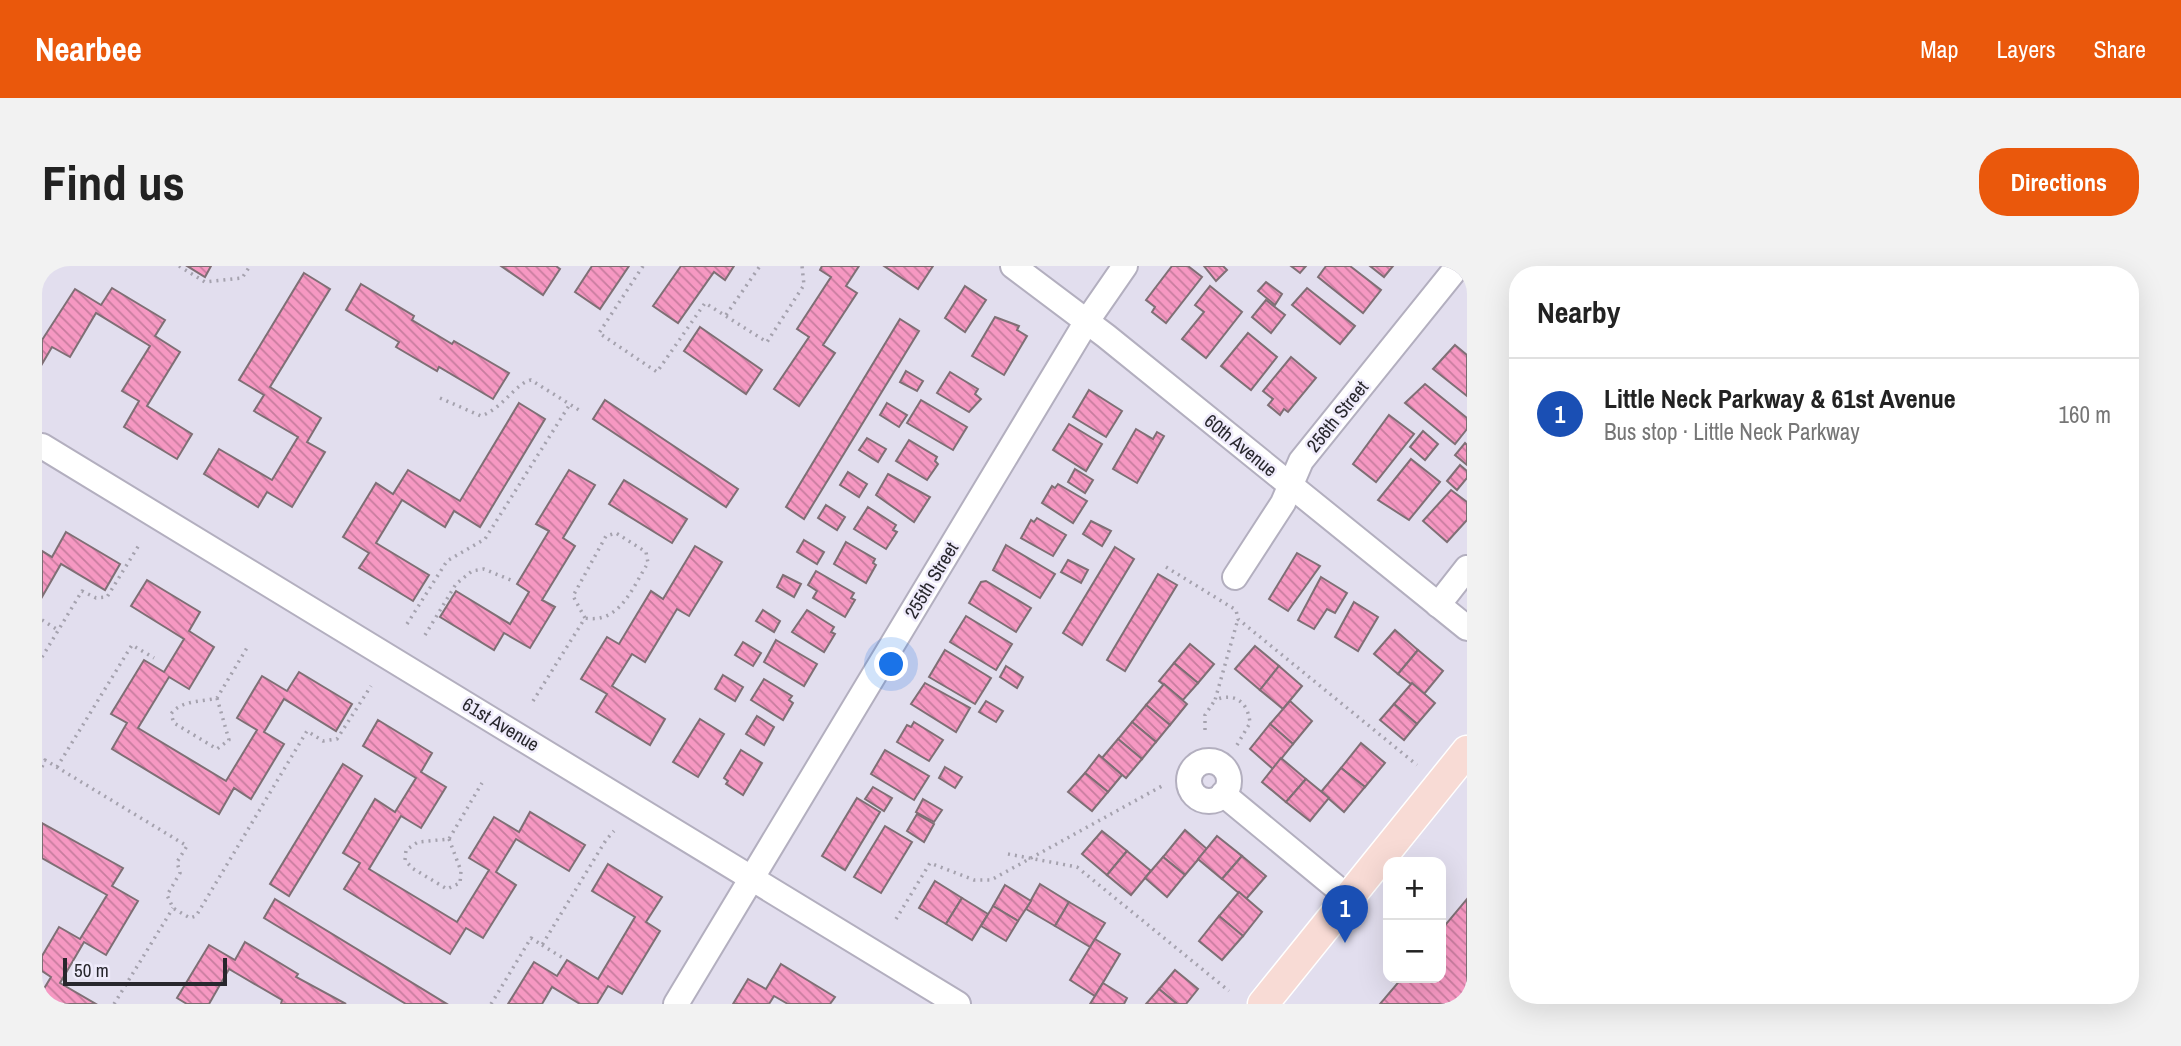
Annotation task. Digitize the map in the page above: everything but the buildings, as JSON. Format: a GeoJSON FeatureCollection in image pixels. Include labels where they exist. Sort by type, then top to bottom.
{"type":"FeatureCollection","features":[{"type":"Feature","properties":{"kind":"main road"},"geometry":{"type":"LineString","coordinates":[[1263,1004],[1467,751]]}},
{"type":"Feature","properties":{"kind":"street","name":"60th Avenue"},"geometry":{"type":"LineString","coordinates":[[1013,266],[1087,321],[1467,628]]}},
{"type":"Feature","properties":{"kind":"street","name":"255th Street"},"geometry":{"type":"LineString","coordinates":[[676,1004],[1087,321],[1125,266]]}},
{"type":"Feature","properties":{"kind":"street","name":"256th Street"},"geometry":{"type":"LineString","coordinates":[[1234,577],[1283,503],[1301,461],[1458,266]]}},
{"type":"Feature","properties":{"kind":"street","name":"61st Avenue"},"geometry":{"type":"LineString","coordinates":[[42,446],[752,876],[958,1004]]}},
{"type":"Feature","properties":{"kind":"street"},"geometry":{"type":"LineString","coordinates":[[1438,605],[1467,568]]}},
{"type":"Feature","properties":{"kind":"street"},"geometry":{"type":"LineString","coordinates":[[1223,794],[1349,898]]}},
{"type":"Feature","properties":{"kind":"path"},"geometry":{"type":"LineString","coordinates":[[179,266],[205,282],[242,278],[250,266]]}},
{"type":"Feature","properties":{"kind":"path"},"geometry":{"type":"LineString","coordinates":[[643,266],[599,332],[657,372],[705,303],[767,342],[804,285],[802,266]]}},
{"type":"Feature","properties":{"kind":"path"},"geometry":{"type":"LineString","coordinates":[[726,316],[760,266]]}},
{"type":"Feature","properties":{"kind":"path"},"geometry":{"type":"LineString","coordinates":[[440,398],[481,416],[493,412],[524,382],[531,380],[579,410]]}},
{"type":"Feature","properties":{"kind":"path"},"geometry":{"type":"LineString","coordinates":[[407,624],[447,561],[485,539],[570,404]]}},
{"type":"Feature","properties":{"kind":"path"},"geometry":{"type":"LineString","coordinates":[[616,533],[646,552],[648,562],[618,610],[607,618],[585,618],[573,596],[606,536],[616,533]]}},
{"type":"Feature","properties":{"kind":"path"},"geometry":{"type":"LineString","coordinates":[[42,657],[82,591],[96,598],[107,597],[139,545]]}},
{"type":"Feature","properties":{"kind":"path"},"geometry":{"type":"LineString","coordinates":[[1166,567],[1236,610],[1238,619],[1215,700],[1205,715],[1205,730]]}},
{"type":"Feature","properties":{"kind":"path"},"geometry":{"type":"LineString","coordinates":[[425,635],[463,577],[484,569],[513,582]]}},
{"type":"Feature","properties":{"kind":"path"},"geometry":{"type":"LineString","coordinates":[[533,701],[585,618]]}},
{"type":"Feature","properties":{"kind":"path"},"geometry":{"type":"LineString","coordinates":[[1238,619],[1417,765]]}},
{"type":"Feature","properties":{"kind":"path"},"geometry":{"type":"LineString","coordinates":[[42,620],[58,630]]}},
{"type":"Feature","properties":{"kind":"path"},"geometry":{"type":"LineString","coordinates":[[57,767],[132,645],[154,658]]}},
{"type":"Feature","properties":{"kind":"path"},"geometry":{"type":"LineString","coordinates":[[217,698],[176,707],[171,718],[174,723],[217,749],[229,740],[217,698],[248,646]]}},
{"type":"Feature","properties":{"kind":"path"},"geometry":{"type":"LineString","coordinates":[[42,767],[45,760],[187,846],[177,862],[180,873],[167,895],[173,908],[190,918],[196,916],[307,731],[323,741],[337,739],[371,685]]}},
{"type":"Feature","properties":{"kind":"path"},"geometry":{"type":"LineString","coordinates":[[1215,700],[1226,695],[1237,698],[1245,705],[1250,723],[1237,745]]}},
{"type":"Feature","properties":{"kind":"path"},"geometry":{"type":"LineString","coordinates":[[449,839],[482,783]]}},
{"type":"Feature","properties":{"kind":"path"},"geometry":{"type":"LineString","coordinates":[[896,919],[930,863],[982,881],[991,880],[1162,786]]}},
{"type":"Feature","properties":{"kind":"path"},"geometry":{"type":"LineString","coordinates":[[542,945],[614,831]]}},
{"type":"Feature","properties":{"kind":"path"},"geometry":{"type":"LineString","coordinates":[[449,839],[461,871],[460,883],[447,889],[412,868],[405,860],[405,850],[412,844],[449,839]]}},
{"type":"Feature","properties":{"kind":"path"},"geometry":{"type":"LineString","coordinates":[[1008,854],[1077,867],[1229,991]]}},
{"type":"Feature","properties":{"kind":"path"},"geometry":{"type":"LineString","coordinates":[[114,1004],[173,908]]}},
{"type":"Feature","properties":{"kind":"path"},"geometry":{"type":"LineString","coordinates":[[491,1004],[531,938],[563,958]]}},
{"type":"Feature","properties":{"kind":"place","name":"Little Neck Parkway & 61st Avenue"},"geometry":{"type":"Point","coordinates":[1345,943]}}]}
